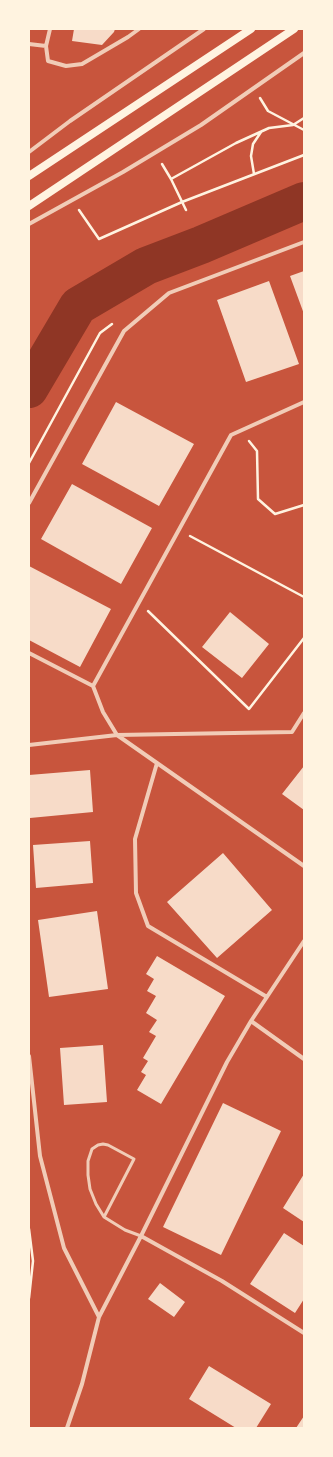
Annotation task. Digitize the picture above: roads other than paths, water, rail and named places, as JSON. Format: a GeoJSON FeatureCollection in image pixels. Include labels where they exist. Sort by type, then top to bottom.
{"type":"FeatureCollection","features":[{"type":"Feature","properties":{"kind":"main road"},"geometry":{"type":"LineString","coordinates":[[29,176],[251,29]]}},
{"type":"Feature","properties":{"kind":"main road"},"geometry":{"type":"LineString","coordinates":[[29,206],[294,29]]}},
{"type":"Feature","properties":{"kind":"street"},"geometry":{"type":"LineString","coordinates":[[50,29],[46,46],[48,61],[66,66],[82,64],[139,29]]}},
{"type":"Feature","properties":{"kind":"street"},"geometry":{"type":"LineString","coordinates":[[29,152],[70,121],[204,29]]}},
{"type":"Feature","properties":{"kind":"street"},"geometry":{"type":"LineString","coordinates":[[29,44],[46,46]]}},
{"type":"Feature","properties":{"kind":"street"},"geometry":{"type":"LineString","coordinates":[[29,224],[201,126],[304,53]]}},
{"type":"Feature","properties":{"kind":"street"},"geometry":{"type":"LineString","coordinates":[[29,503],[124,331],[169,293],[304,242]]}},
{"type":"Feature","properties":{"kind":"street"},"geometry":{"type":"LineString","coordinates":[[93,686],[231,435],[304,402]]}},
{"type":"Feature","properties":{"kind":"street"},"geometry":{"type":"LineString","coordinates":[[29,654],[93,686],[103,712],[117,735],[304,866]]}},
{"type":"Feature","properties":{"kind":"street"},"geometry":{"type":"LineString","coordinates":[[29,745],[117,735],[292,732],[304,713]]}},
{"type":"Feature","properties":{"kind":"street"},"geometry":{"type":"LineString","coordinates":[[157,763],[135,839],[136,893],[148,926],[267,997]]}},
{"type":"Feature","properties":{"kind":"street"},"geometry":{"type":"LineString","coordinates":[[67,1428],[82,1384],[99,1317],[227,1062],[251,1021],[304,941]]}},
{"type":"Feature","properties":{"kind":"street"},"geometry":{"type":"LineString","coordinates":[[251,1021],[304,1059]]}},
{"type":"Feature","properties":{"kind":"street"},"geometry":{"type":"LineString","coordinates":[[29,1056],[40,1156],[64,1248],[99,1317]]}},
{"type":"Feature","properties":{"kind":"street"},"geometry":{"type":"LineString","coordinates":[[141,1236],[222,1281],[304,1333]]}},
{"type":"Feature","properties":{"kind":"lane"},"geometry":{"type":"LineString","coordinates":[[104,1217],[134,1159],[108,1145],[103,1144],[92,1149],[87,1168],[90,1189],[96,1204],[104,1217],[125,1230],[141,1236]]}},
{"type":"Feature","properties":{"kind":"waterway"},"geometry":{"type":"LineString","coordinates":[[29,389],[78,306],[146,266],[201,245],[304,201]]}}]}
